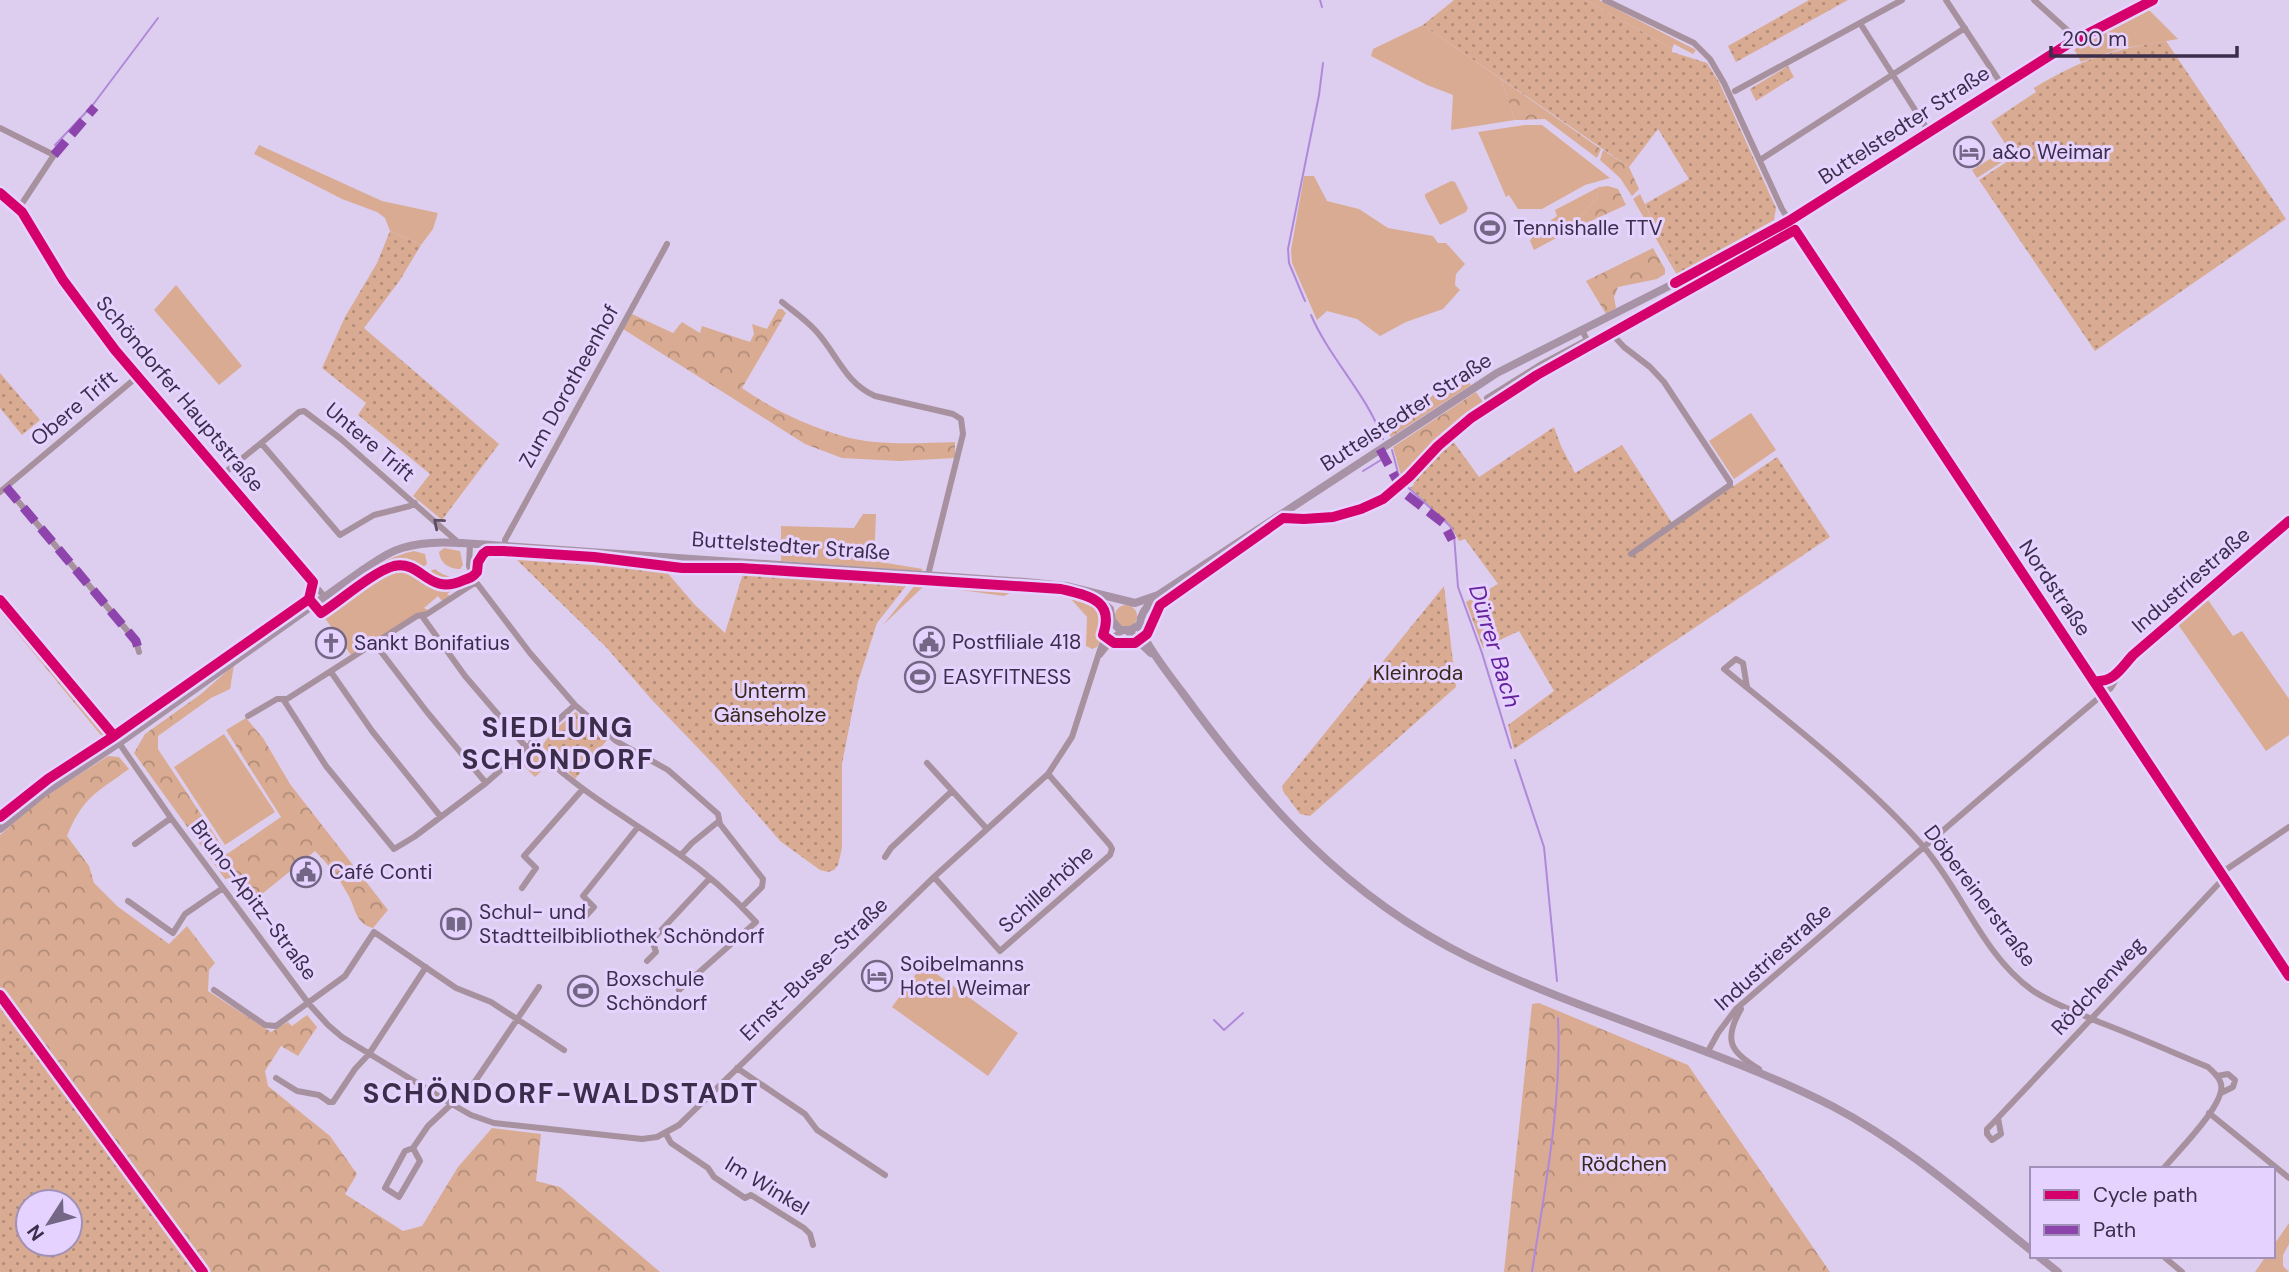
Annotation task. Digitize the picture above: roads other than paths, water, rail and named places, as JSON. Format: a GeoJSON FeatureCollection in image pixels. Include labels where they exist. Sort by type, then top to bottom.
{"type":"FeatureCollection","features":[{"type":"Feature","properties":{"kind":"main road","name":"Buttelstedter Straße"},"geometry":{"type":"LineString","coordinates":[[1158,595],[1479,384],[1789,221],[2077,39],[2153,0]]}},
{"type":"Feature","properties":{"kind":"main road","name":"Buttelstedter Straße"},"geometry":{"type":"LineString","coordinates":[[0,829],[44,793],[119,743],[324,596],[394,550],[434,542],[928,575],[1066,586],[1122,601]]}},
{"type":"Feature","properties":{"kind":"main road"},"geometry":{"type":"LineString","coordinates":[[1088,591],[1107,606],[1116,627],[1126,631],[1157,658]]}},
{"type":"Feature","properties":{"kind":"main road"},"geometry":{"type":"LineString","coordinates":[[1112,617],[1116,604],[1122,601],[1135,603],[1158,595]]}},
{"type":"Feature","properties":{"kind":"main road"},"geometry":{"type":"LineString","coordinates":[[1158,595],[1142,614],[1140,624],[1157,658],[1269,804],[1311,847],[1374,900],[1431,937],[1489,967],[1779,1081],[1833,1107],[1887,1139],[2030,1249]]}},
{"type":"Feature","properties":{"kind":"main road"},"geometry":{"type":"LineString","coordinates":[[1135,603],[1142,614]]}},
{"type":"Feature","properties":{"kind":"main road"},"geometry":{"type":"LineString","coordinates":[[1126,631],[1140,624]]}},
{"type":"Feature","properties":{"kind":"main road"},"geometry":{"type":"LineString","coordinates":[[2040,1258],[2058,1272]]}},
{"type":"Feature","properties":{"kind":"street","name":"Nordstraße"},"geometry":{"type":"LineString","coordinates":[[1605,0],[1694,43],[1719,72],[1789,221],[2289,976]]}},
{"type":"Feature","properties":{"kind":"street"},"geometry":{"type":"LineString","coordinates":[[1735,91],[1902,0]]}},
{"type":"Feature","properties":{"kind":"street"},"geometry":{"type":"LineString","coordinates":[[1946,0],[2002,85]]}},
{"type":"Feature","properties":{"kind":"street"},"geometry":{"type":"LineString","coordinates":[[2034,0],[2077,39]]}},
{"type":"Feature","properties":{"kind":"street"},"geometry":{"type":"LineString","coordinates":[[1860,23],[1929,132]]}},
{"type":"Feature","properties":{"kind":"street"},"geometry":{"type":"LineString","coordinates":[[1760,160],[1965,29]]}},
{"type":"Feature","properties":{"kind":"street"},"geometry":{"type":"LineString","coordinates":[[0,128],[54,155],[19,208]]}},
{"type":"Feature","properties":{"kind":"street","name":"Schöndorfer Hauptstraße"},"geometry":{"type":"LineString","coordinates":[[0,193],[19,208],[83,310],[324,596]]}},
{"type":"Feature","properties":{"kind":"street","name":"Buttelstedter Straße"},"geometry":{"type":"LineString","coordinates":[[1487,398],[1540,365],[1587,340],[1589,344],[1611,333],[1795,230]]}},
{"type":"Feature","properties":{"kind":"street","name":"Zum Dorotheenhof"},"geometry":{"type":"LineString","coordinates":[[505,546],[505,540],[667,244]]}},
{"type":"Feature","properties":{"kind":"street"},"geometry":{"type":"LineString","coordinates":[[782,302],[815,330],[846,375],[864,391],[953,414],[963,423],[963,434],[928,575]]}},
{"type":"Feature","properties":{"kind":"street"},"geometry":{"type":"LineString","coordinates":[[1582,330],[1587,340]]}},
{"type":"Feature","properties":{"kind":"street"},"geometry":{"type":"LineString","coordinates":[[1611,333],[1614,339],[1650,367],[1664,382],[1730,482],[1730,485],[1632,554]]}},
{"type":"Feature","properties":{"kind":"street","name":"Obere Trift"},"geometry":{"type":"LineString","coordinates":[[3,489],[137,377]]}},
{"type":"Feature","properties":{"kind":"street","name":"Untere Trift"},"geometry":{"type":"LineString","coordinates":[[222,475],[299,412],[308,412],[460,544]]}},
{"type":"Feature","properties":{"kind":"street"},"geometry":{"type":"LineString","coordinates":[[261,443],[340,535],[374,515],[415,503]]}},
{"type":"Feature","properties":{"kind":"street"},"geometry":{"type":"LineString","coordinates":[[3,489],[136,641],[139,652]]}},
{"type":"Feature","properties":{"kind":"street","name":"Industriestraße"},"geometry":{"type":"LineString","coordinates":[[1707,1053],[1723,1024],[1746,1001],[2103,694],[2133,655],[2289,522]]}},
{"type":"Feature","properties":{"kind":"street"},"geometry":{"type":"LineString","coordinates":[[470,544],[469,565],[476,582],[530,653],[575,705],[616,741],[656,763],[689,787],[718,814],[719,821],[763,879],[762,887],[742,907]]}},
{"type":"Feature","properties":{"kind":"street"},"geometry":{"type":"LineString","coordinates":[[248,716],[277,699],[288,699],[417,616],[422,616],[476,582]]}},
{"type":"Feature","properties":{"kind":"street"},"geometry":{"type":"LineString","coordinates":[[422,616],[465,676],[528,745],[582,790],[681,855],[710,878],[756,922],[679,989]]}},
{"type":"Feature","properties":{"kind":"street","name":"Ernst-Busse-Straße"},"geometry":{"type":"LineString","coordinates":[[666,1134],[685,1119],[934,877],[1048,774],[1072,737],[1112,617]]}},
{"type":"Feature","properties":{"kind":"street","name":"Ernst-Busse-Straße"},"geometry":{"type":"LineString","coordinates":[[1098,657],[1116,635],[1126,631]]}},
{"type":"Feature","properties":{"kind":"street"},"geometry":{"type":"LineString","coordinates":[[375,644],[485,783]]}},
{"type":"Feature","properties":{"kind":"street","name":"Döbereinerstraße"},"geometry":{"type":"LineString","coordinates":[[1746,687],[1744,665],[1741,661],[1732,661],[1724,669],[1894,815],[1925,848],[2012,973],[2033,990],[2093,1019],[2208,1067],[2217,1076]]}},
{"type":"Feature","properties":{"kind":"street","name":"Industriestraße"},"geometry":{"type":"LineString","coordinates":[[2094,681],[2103,682],[2121,671]]}},
{"type":"Feature","properties":{"kind":"street"},"geometry":{"type":"LineString","coordinates":[[331,672],[372,731],[441,817]]}},
{"type":"Feature","properties":{"kind":"street"},"geometry":{"type":"LineString","coordinates":[[283,699],[326,766],[394,849],[485,783],[575,705]]}},
{"type":"Feature","properties":{"kind":"street","name":"Bruno-Apitz-Straße"},"geometry":{"type":"LineString","coordinates":[[119,743],[171,818],[309,1004],[328,1025],[369,1054],[482,1119],[523,1127],[637,1139],[666,1134]]}},
{"type":"Feature","properties":{"kind":"street"},"geometry":{"type":"LineString","coordinates":[[927,762],[987,829]]}},
{"type":"Feature","properties":{"kind":"street","name":"Schillerhöhe"},"geometry":{"type":"LineString","coordinates":[[934,877],[1000,951],[1110,855],[1110,845],[1048,774]]}},
{"type":"Feature","properties":{"kind":"street"},"geometry":{"type":"LineString","coordinates":[[522,888],[536,868],[524,856],[582,790]]}},
{"type":"Feature","properties":{"kind":"street"},"geometry":{"type":"LineString","coordinates":[[884,857],[952,791]]}},
{"type":"Feature","properties":{"kind":"street","name":"Bruno-Apitz-Straße"},"geometry":{"type":"LineString","coordinates":[[135,844],[171,818]]}},
{"type":"Feature","properties":{"kind":"street"},"geometry":{"type":"LineString","coordinates":[[681,855],[719,821]]}},
{"type":"Feature","properties":{"kind":"street"},"geometry":{"type":"LineString","coordinates":[[585,917],[594,907],[583,896],[638,827]]}},
{"type":"Feature","properties":{"kind":"street","name":"Rödchenweg"},"geometry":{"type":"LineString","coordinates":[[1998,1118],[2093,1019],[2222,875],[2289,827]]}},
{"type":"Feature","properties":{"kind":"street"},"geometry":{"type":"LineString","coordinates":[[647,961],[656,952],[652,940],[710,878]]}},
{"type":"Feature","properties":{"kind":"street"},"geometry":{"type":"LineString","coordinates":[[128,901],[173,933],[185,914],[223,888]]}},
{"type":"Feature","properties":{"kind":"street","name":"Bruno-Apitz-Straße"},"geometry":{"type":"LineString","coordinates":[[309,1004],[345,976],[374,932],[426,967]]}},
{"type":"Feature","properties":{"kind":"street"},"geometry":{"type":"LineString","coordinates":[[276,1078],[297,1091],[333,1102],[355,1069],[369,1054],[426,967],[456,988],[485,998],[564,1050]]}},
{"type":"Feature","properties":{"kind":"street"},"geometry":{"type":"LineString","coordinates":[[413,1149],[420,1161],[399,1197],[384,1188],[405,1151],[413,1149],[428,1126],[474,1083],[539,987]]}},
{"type":"Feature","properties":{"kind":"street"},"geometry":{"type":"LineString","coordinates":[[214,990],[270,1027],[276,1026],[309,1004]]}},
{"type":"Feature","properties":{"kind":"street"},"geometry":{"type":"LineString","coordinates":[[1746,1001],[1731,1029],[1732,1045],[1740,1057],[1779,1081]]}},
{"type":"Feature","properties":{"kind":"street"},"geometry":{"type":"LineString","coordinates":[[737,1068],[805,1114],[817,1130],[885,1175]]}},
{"type":"Feature","properties":{"kind":"street"},"geometry":{"type":"LineString","coordinates":[[2167,1167],[2209,1113],[2221,1093],[2217,1076],[2228,1074],[2235,1080],[2231,1088],[2221,1093]]}},
{"type":"Feature","properties":{"kind":"street"},"geometry":{"type":"LineString","coordinates":[[2209,1113],[2289,1178]]}},
{"type":"Feature","properties":{"kind":"street","name":"Im Winkel"},"geometry":{"type":"LineString","coordinates":[[666,1134],[671,1143],[708,1168],[713,1177],[746,1198],[751,1195],[804,1228],[810,1234],[813,1245]]}},
{"type":"Feature","properties":{"kind":"street"},"geometry":{"type":"LineString","coordinates":[[2164,1258],[2182,1272]]}},
{"type":"Feature","properties":{"kind":"waterway","name":"Dürrer Bach"},"geometry":{"type":"LineString","coordinates":[[1320,0],[1322,7]]}},
{"type":"Feature","properties":{"kind":"waterway"},"geometry":{"type":"LineString","coordinates":[[55,145],[92,106],[158,18]]}},
{"type":"Feature","properties":{"kind":"waterway","name":"Dürrer Bach"},"geometry":{"type":"LineString","coordinates":[[1305,301],[1289,263],[1288,249],[1323,63]]}},
{"type":"Feature","properties":{"kind":"waterway","name":"Dürrer Bach"},"geometry":{"type":"LineString","coordinates":[[1311,315],[1367,406],[1383,439]]}},
{"type":"Feature","properties":{"kind":"waterway","name":"Dürrer Bach"},"geometry":{"type":"LineString","coordinates":[[1392,450],[1400,480],[1450,526],[1454,535],[1458,587],[1482,653],[1511,748]]}},
{"type":"Feature","properties":{"kind":"waterway"},"geometry":{"type":"LineString","coordinates":[[1363,471],[1381,460]]}},
{"type":"Feature","properties":{"kind":"waterway","name":"Dürrer Bach"},"geometry":{"type":"LineString","coordinates":[[1515,760],[1544,847],[1557,981]]}},
{"type":"Feature","properties":{"kind":"waterway"},"geometry":{"type":"LineString","coordinates":[[1214,1020],[1224,1030],[1243,1013]]}},
{"type":"Feature","properties":{"kind":"waterway","name":"Dürrer Bach"},"geometry":{"type":"LineString","coordinates":[[1532,1272],[1555,1113],[1558,1018]]}},
{"type":"Feature","properties":{"kind":"place","name":"a&o Weimar"},"geometry":{"type":"Point","coordinates":[1969,152]}},
{"type":"Feature","properties":{"kind":"place","name":"Tennishalle TTV"},"geometry":{"type":"Point","coordinates":[1490,228]}},
{"type":"Feature","properties":{"kind":"place","name":"Postfiliale 418"},"geometry":{"type":"Point","coordinates":[929,642]}},
{"type":"Feature","properties":{"kind":"place","name":"Sankt Bonifatius"},"geometry":{"type":"Point","coordinates":[331,643]}},
{"type":"Feature","properties":{"kind":"place","name":"EASYFITNESS"},"geometry":{"type":"Point","coordinates":[920,677]}},
{"type":"Feature","properties":{"kind":"place","name":"Café Conti"},"geometry":{"type":"Point","coordinates":[306,872]}},
{"type":"Feature","properties":{"kind":"place","name":"Schul- und Stadtteilbibliothek Schöndorf"},"geometry":{"type":"Point","coordinates":[456,924]}},
{"type":"Feature","properties":{"kind":"place","name":"Soibelmanns Hotel Weimar"},"geometry":{"type":"Point","coordinates":[877,976]}},
{"type":"Feature","properties":{"kind":"place","name":"Boxschule Schöndorf"},"geometry":{"type":"Point","coordinates":[583,991]}},
{"type":"Feature","properties":{"kind":"district","name":"SIEDLUNG SCHÖNDORF"},"geometry":{"type":"Point","coordinates":[558,743]}},
{"type":"Feature","properties":{"kind":"district","name":"SCHÖNDORF-WALDSTADT"},"geometry":{"type":"Point","coordinates":[561,1093]}},
{"type":"Feature","properties":{"kind":"park label","name":"Kleinroda"},"geometry":{"type":"Point","coordinates":[1418,673]}},
{"type":"Feature","properties":{"kind":"park label","name":"Unterm Gänseholze"},"geometry":{"type":"Point","coordinates":[770,703]}},
{"type":"Feature","properties":{"kind":"park label","name":"Rödchen"},"geometry":{"type":"Point","coordinates":[1624,1164]}}]}
